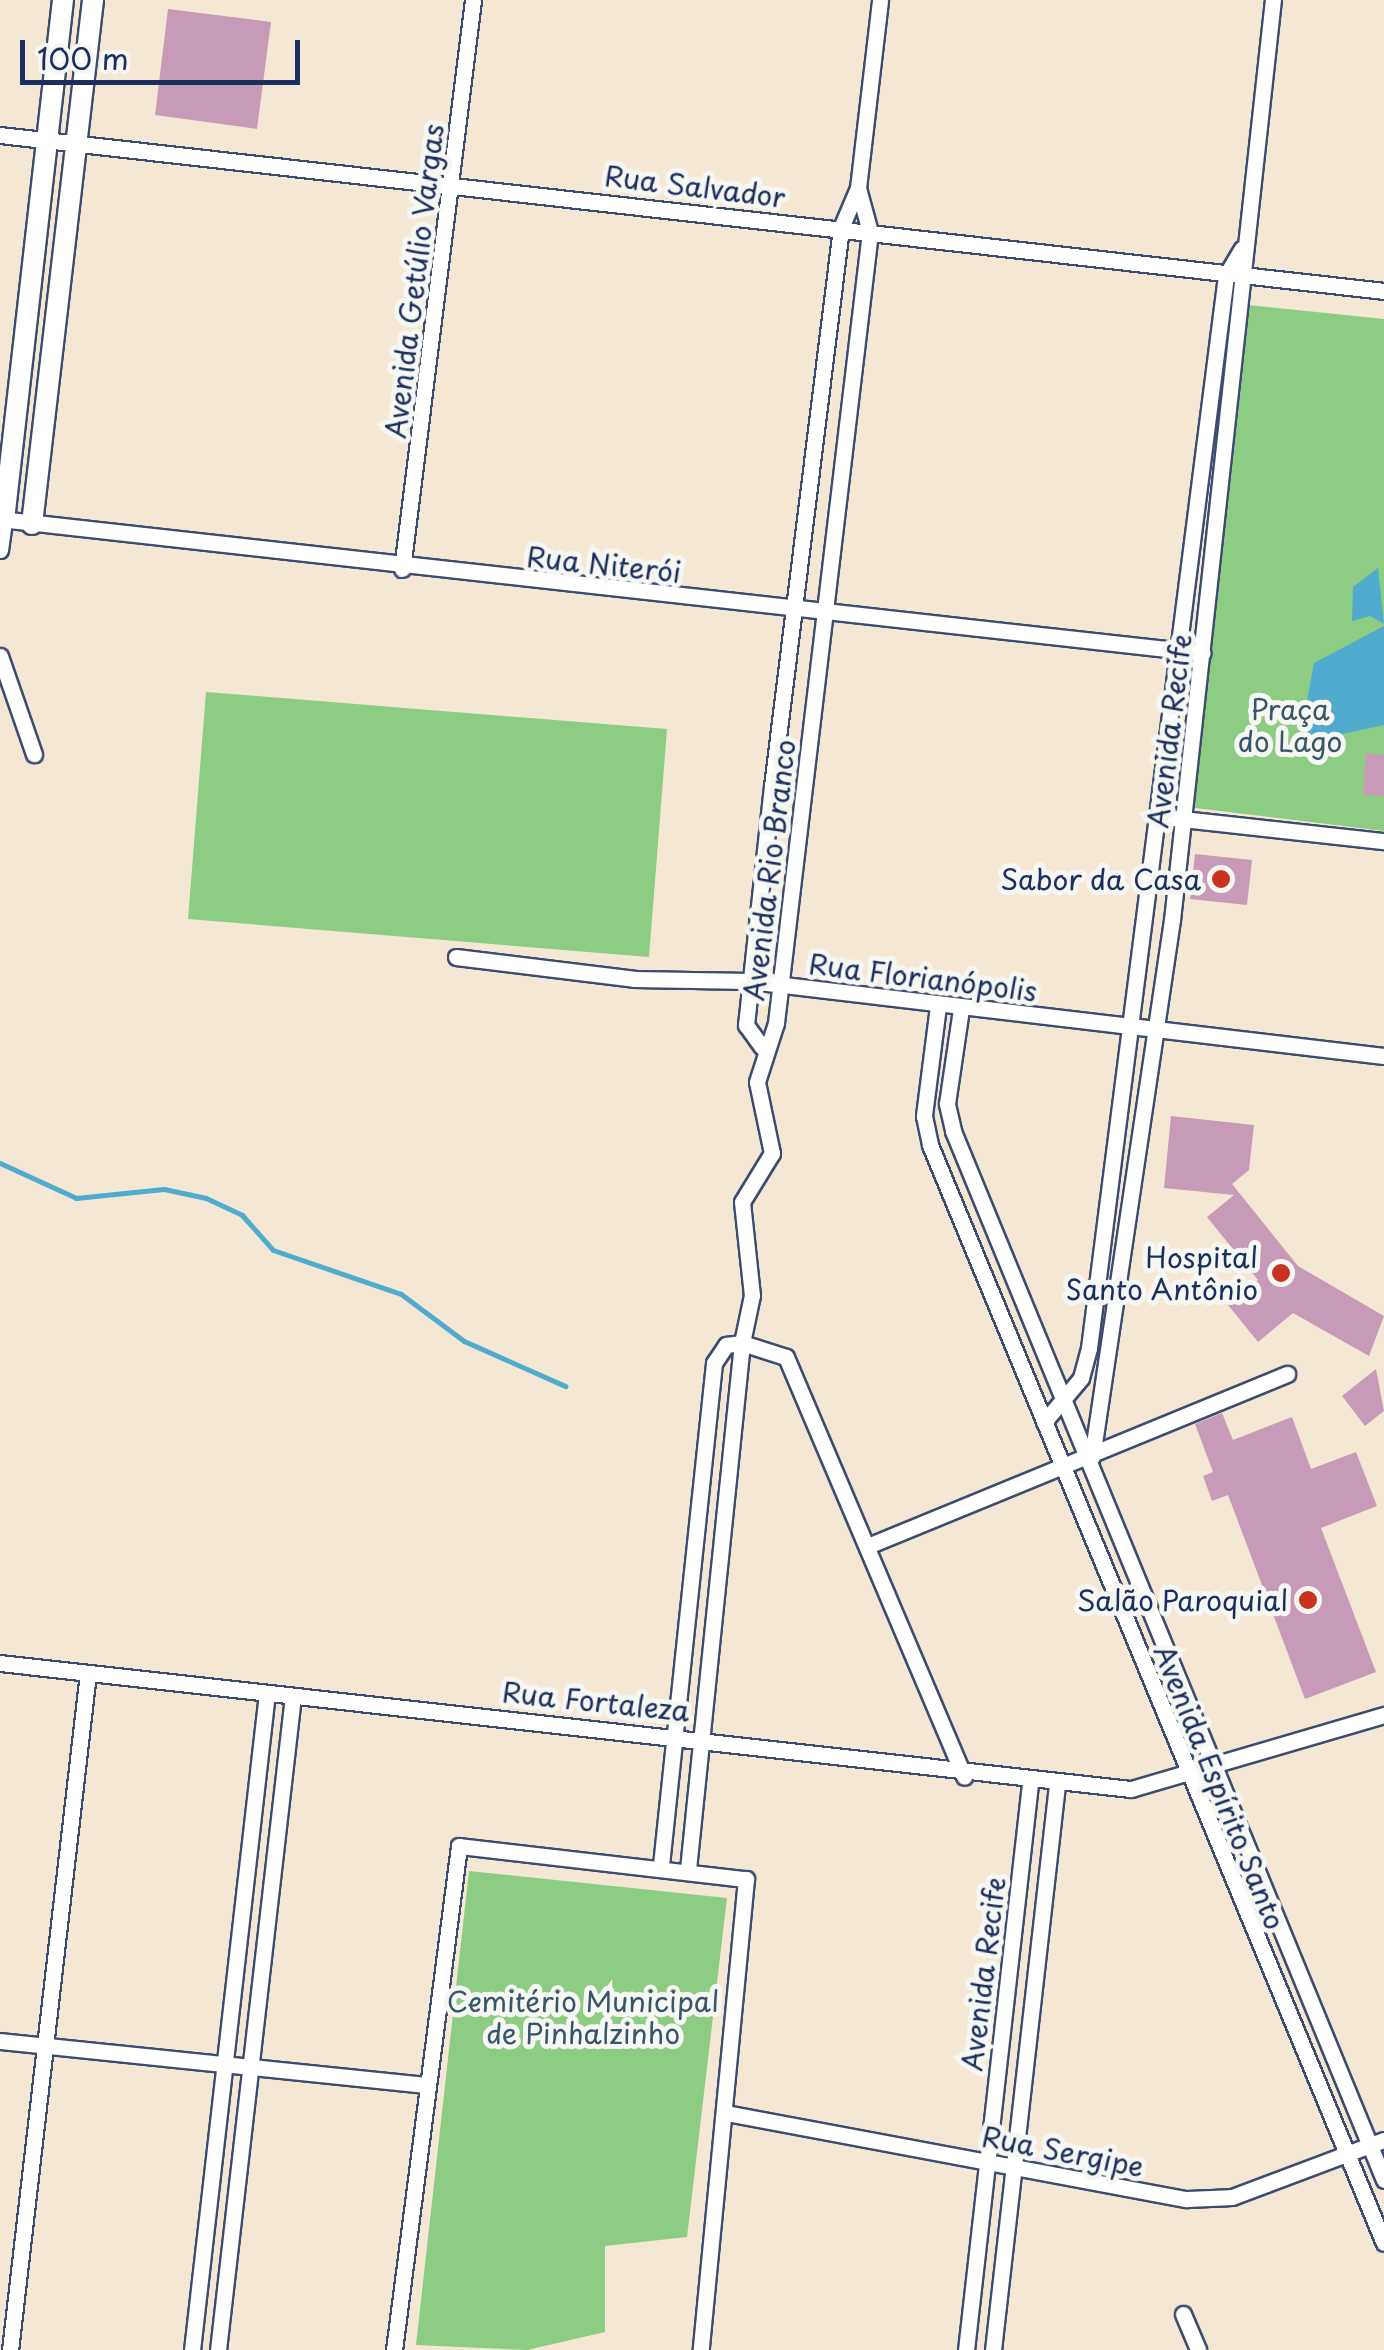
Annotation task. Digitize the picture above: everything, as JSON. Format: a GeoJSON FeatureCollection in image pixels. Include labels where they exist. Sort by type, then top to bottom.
{"type":"FeatureCollection","features":[{"type":"Feature","properties":{"kind":"street"},"geometry":{"type":"LineString","coordinates":[[0,550],[63,0]]}},
{"type":"Feature","properties":{"kind":"street"},"geometry":{"type":"LineString","coordinates":[[32,524],[93,0]]}},
{"type":"Feature","properties":{"kind":"street","name":"Avenida Getúlio Vargas"},"geometry":{"type":"LineString","coordinates":[[402,569],[474,0]]}},
{"type":"Feature","properties":{"kind":"street","name":"Avenida Rio Branco"},"geometry":{"type":"LineString","coordinates":[[858,188],[870,232],[776,1023],[762,1047],[746,1025],[750,980],[841,228],[858,188],[880,0]]}},
{"type":"Feature","properties":{"kind":"street","name":"Avenida Recife"},"geometry":{"type":"LineString","coordinates":[[1092,1457],[1172,920],[1248,277],[1242,248],[1273,0]]}},
{"type":"Feature","properties":{"kind":"street","name":"Rua Salvador"},"geometry":{"type":"LineString","coordinates":[[0,135],[1384,291]]}},
{"type":"Feature","properties":{"kind":"street","name":"Avenida Recife"},"geometry":{"type":"LineString","coordinates":[[1044,1422],[1065,1403],[1090,1348],[1161,816],[1226,274],[1242,248]]}},
{"type":"Feature","properties":{"kind":"street"},"geometry":{"type":"LineString","coordinates":[[30,286],[60,289]]}},
{"type":"Feature","properties":{"kind":"street"},"geometry":{"type":"LineString","coordinates":[[825,350],[855,352]]}},
{"type":"Feature","properties":{"kind":"street"},"geometry":{"type":"LineString","coordinates":[[20,382],[48,385]]}},
{"type":"Feature","properties":{"kind":"street"},"geometry":{"type":"LineString","coordinates":[[1206,444],[1228,447]]}},
{"type":"Feature","properties":{"kind":"street"},"geometry":{"type":"LineString","coordinates":[[810,468],[841,471]]}},
{"type":"Feature","properties":{"kind":"street","name":"Rua Niterói"},"geometry":{"type":"LineString","coordinates":[[2,520],[402,569],[1203,653]]}},
{"type":"Feature","properties":{"kind":"street"},"geometry":{"type":"LineString","coordinates":[[0,656],[34,754]]}},
{"type":"Feature","properties":{"kind":"street"},"geometry":{"type":"LineString","coordinates":[[772,786],[803,789]]}},
{"type":"Feature","properties":{"kind":"street"},"geometry":{"type":"LineString","coordinates":[[1161,816],[1384,840]]}},
{"type":"Feature","properties":{"kind":"street"},"geometry":{"type":"LineString","coordinates":[[762,874],[793,877]]}},
{"type":"Feature","properties":{"kind":"street"},"geometry":{"type":"LineString","coordinates":[[1147,916],[1172,920]]}},
{"type":"Feature","properties":{"kind":"street","name":"Rua Florianópolis"},"geometry":{"type":"LineString","coordinates":[[456,956],[634,979],[750,980],[961,1009],[1384,1056]]}},
{"type":"Feature","properties":{"kind":"street","name":"Avenida Espírito Santo"},"geometry":{"type":"LineString","coordinates":[[938,1006],[924,1116],[930,1145],[1186,1778],[1384,2244]]}},
{"type":"Feature","properties":{"kind":"street","name":"Avenida Espírito Santo"},"geometry":{"type":"LineString","coordinates":[[961,1009],[947,1104],[953,1131],[1065,1403],[1092,1457],[1213,1771],[1291,1959],[1377,2143],[1384,2180]]}},
{"type":"Feature","properties":{"kind":"street"},"geometry":{"type":"LineString","coordinates":[[688,1869],[705,1738],[742,1343],[752,1295],[742,1202],[772,1153],[756,1082],[762,1047]]}},
{"type":"Feature","properties":{"kind":"street"},"geometry":{"type":"LineString","coordinates":[[1115,1160],[1138,1165]]}},
{"type":"Feature","properties":{"kind":"street"},"geometry":{"type":"LineString","coordinates":[[662,1865],[714,1363],[726,1345],[742,1343],[786,1357],[870,1544],[964,1777]]}},
{"type":"Feature","properties":{"kind":"street"},"geometry":{"type":"LineString","coordinates":[[870,1544],[1064,1469],[1287,1374]]}},
{"type":"Feature","properties":{"kind":"street"},"geometry":{"type":"LineString","coordinates":[[697,1526],[725,1528]]}},
{"type":"Feature","properties":{"kind":"street"},"geometry":{"type":"LineString","coordinates":[[1118,1604],[1144,1593]]}},
{"type":"Feature","properties":{"kind":"street"},"geometry":{"type":"LineString","coordinates":[[687,1620],[716,1624]]}},
{"type":"Feature","properties":{"kind":"street","name":"Rua Fortaleza"},"geometry":{"type":"LineString","coordinates":[[0,1664],[675,1734],[964,1777],[1130,1789],[1213,1771],[1384,1715]]}},
{"type":"Feature","properties":{"kind":"street"},"geometry":{"type":"LineString","coordinates":[[10,2350],[42,2045],[88,1674]]}},
{"type":"Feature","properties":{"kind":"street"},"geometry":{"type":"LineString","coordinates":[[192,2350],[267,1693]]}},
{"type":"Feature","properties":{"kind":"street"},"geometry":{"type":"LineString","coordinates":[[218,2350],[293,1696]]}},
{"type":"Feature","properties":{"kind":"street","name":"Avenida Recife"},"geometry":{"type":"LineString","coordinates":[[966,2350],[1030,1784]]}},
{"type":"Feature","properties":{"kind":"street","name":"Avenida Recife"},"geometry":{"type":"LineString","coordinates":[[993,2350],[1057,1785]]}},
{"type":"Feature","properties":{"kind":"street"},"geometry":{"type":"LineString","coordinates":[[252,1834],[278,1836]]}},
{"type":"Feature","properties":{"kind":"street"},"geometry":{"type":"LineString","coordinates":[[394,2350],[453,1849],[738,1874],[748,1888],[700,2350]]}},
{"type":"Feature","properties":{"kind":"street"},"geometry":{"type":"LineString","coordinates":[[242,1918],[268,1920]]}},
{"type":"Feature","properties":{"kind":"street"},"geometry":{"type":"LineString","coordinates":[[1268,1968],[1291,1959]]}},
{"type":"Feature","properties":{"kind":"street"},"geometry":{"type":"LineString","coordinates":[[0,2041],[426,2085]]}},
{"type":"Feature","properties":{"kind":"street","name":"Rua Sergipe"},"geometry":{"type":"LineString","coordinates":[[726,2114],[1187,2199],[1232,2198],[1377,2143]]}},
{"type":"Feature","properties":{"kind":"street"},"geometry":{"type":"LineString","coordinates":[[212,2181],[238,2183]]}},
{"type":"Feature","properties":{"kind":"street"},"geometry":{"type":"LineString","coordinates":[[974,2280],[1000,2282]]}},
{"type":"Feature","properties":{"kind":"street"},"geometry":{"type":"LineString","coordinates":[[200,2290],[225,2293]]}},
{"type":"Feature","properties":{"kind":"street"},"geometry":{"type":"LineString","coordinates":[[1183,2314],[1198,2350]]}},
{"type":"Feature","properties":{"kind":"green space","name":"Praça do Lago"},"geometry":{"type":"Polygon","coordinates":[[[1249,305],[1384,319],[1384,831],[1187,807],[1249,305]]]}},
{"type":"Feature","properties":{"kind":"green space"},"geometry":{"type":"Polygon","coordinates":[[[206,692],[667,729],[649,957],[188,919],[206,692]]]}},
{"type":"Feature","properties":{"kind":"green space","name":"Cemitério Municipal de Pinhalzinho"},"geometry":{"type":"Polygon","coordinates":[[[469,1871],[727,1898],[687,2237],[605,2246],[605,2332],[527,2350],[416,2345],[469,1871]]]}},
{"type":"Feature","properties":{"kind":"water"},"geometry":{"type":"Polygon","coordinates":[[[1378,568],[1384,624],[1370,616],[1352,621],[1353,587],[1378,568]]]}},
{"type":"Feature","properties":{"kind":"water"},"geometry":{"type":"Polygon","coordinates":[[[1384,626],[1384,725],[1314,740],[1302,728],[1314,663],[1384,626]]]}},
{"type":"Feature","properties":{"kind":"building"},"geometry":{"type":"Polygon","coordinates":[[[168,9],[271,22],[257,129],[155,115],[168,9]]]}},
{"type":"Feature","properties":{"kind":"building"},"geometry":{"type":"Polygon","coordinates":[[[1366,753],[1384,755],[1384,796],[1363,795],[1366,753]]]}},
{"type":"Feature","properties":{"kind":"building","name":"Sabor da Casa"},"geometry":{"type":"Polygon","coordinates":[[[1195,854],[1252,860],[1247,905],[1190,899],[1195,854]]]}},
{"type":"Feature","properties":{"kind":"building","name":"Hospital Santo Antônio"},"geometry":{"type":"Polygon","coordinates":[[[1171,1116],[1254,1125],[1249,1170],[1232,1184],[1298,1266],[1384,1316],[1369,1356],[1293,1313],[1258,1342],[1228,1305],[1258,1280],[1207,1217],[1234,1195],[1164,1188],[1171,1116]]]}},
{"type":"Feature","properties":{"kind":"building"},"geometry":{"type":"Polygon","coordinates":[[[1376,1369],[1384,1411],[1365,1426],[1342,1396],[1376,1369]]]}},
{"type":"Feature","properties":{"kind":"building","name":"Salão Paroquial"},"geometry":{"type":"Polygon","coordinates":[[[1222,1413],[1233,1440],[1292,1417],[1311,1469],[1356,1452],[1377,1506],[1321,1528],[1376,1672],[1305,1699],[1228,1495],[1212,1501],[1203,1476],[1213,1472],[1195,1424],[1222,1413]]]}},
{"type":"Feature","properties":{"kind":"waterway"},"geometry":{"type":"LineString","coordinates":[[0,1163],[76,1198],[164,1189],[206,1198],[242,1215],[273,1250],[401,1294],[464,1341],[565,1386]]}},
{"type":"Feature","properties":{"kind":"place","name":"Sabor da Casa"},"geometry":{"type":"Point","coordinates":[1221,879]}},
{"type":"Feature","properties":{"kind":"place","name":"Hospital Santo Antônio"},"geometry":{"type":"Point","coordinates":[1281,1273]}},
{"type":"Feature","properties":{"kind":"place","name":"Salão Paroquial"},"geometry":{"type":"Point","coordinates":[1308,1600]}}]}
